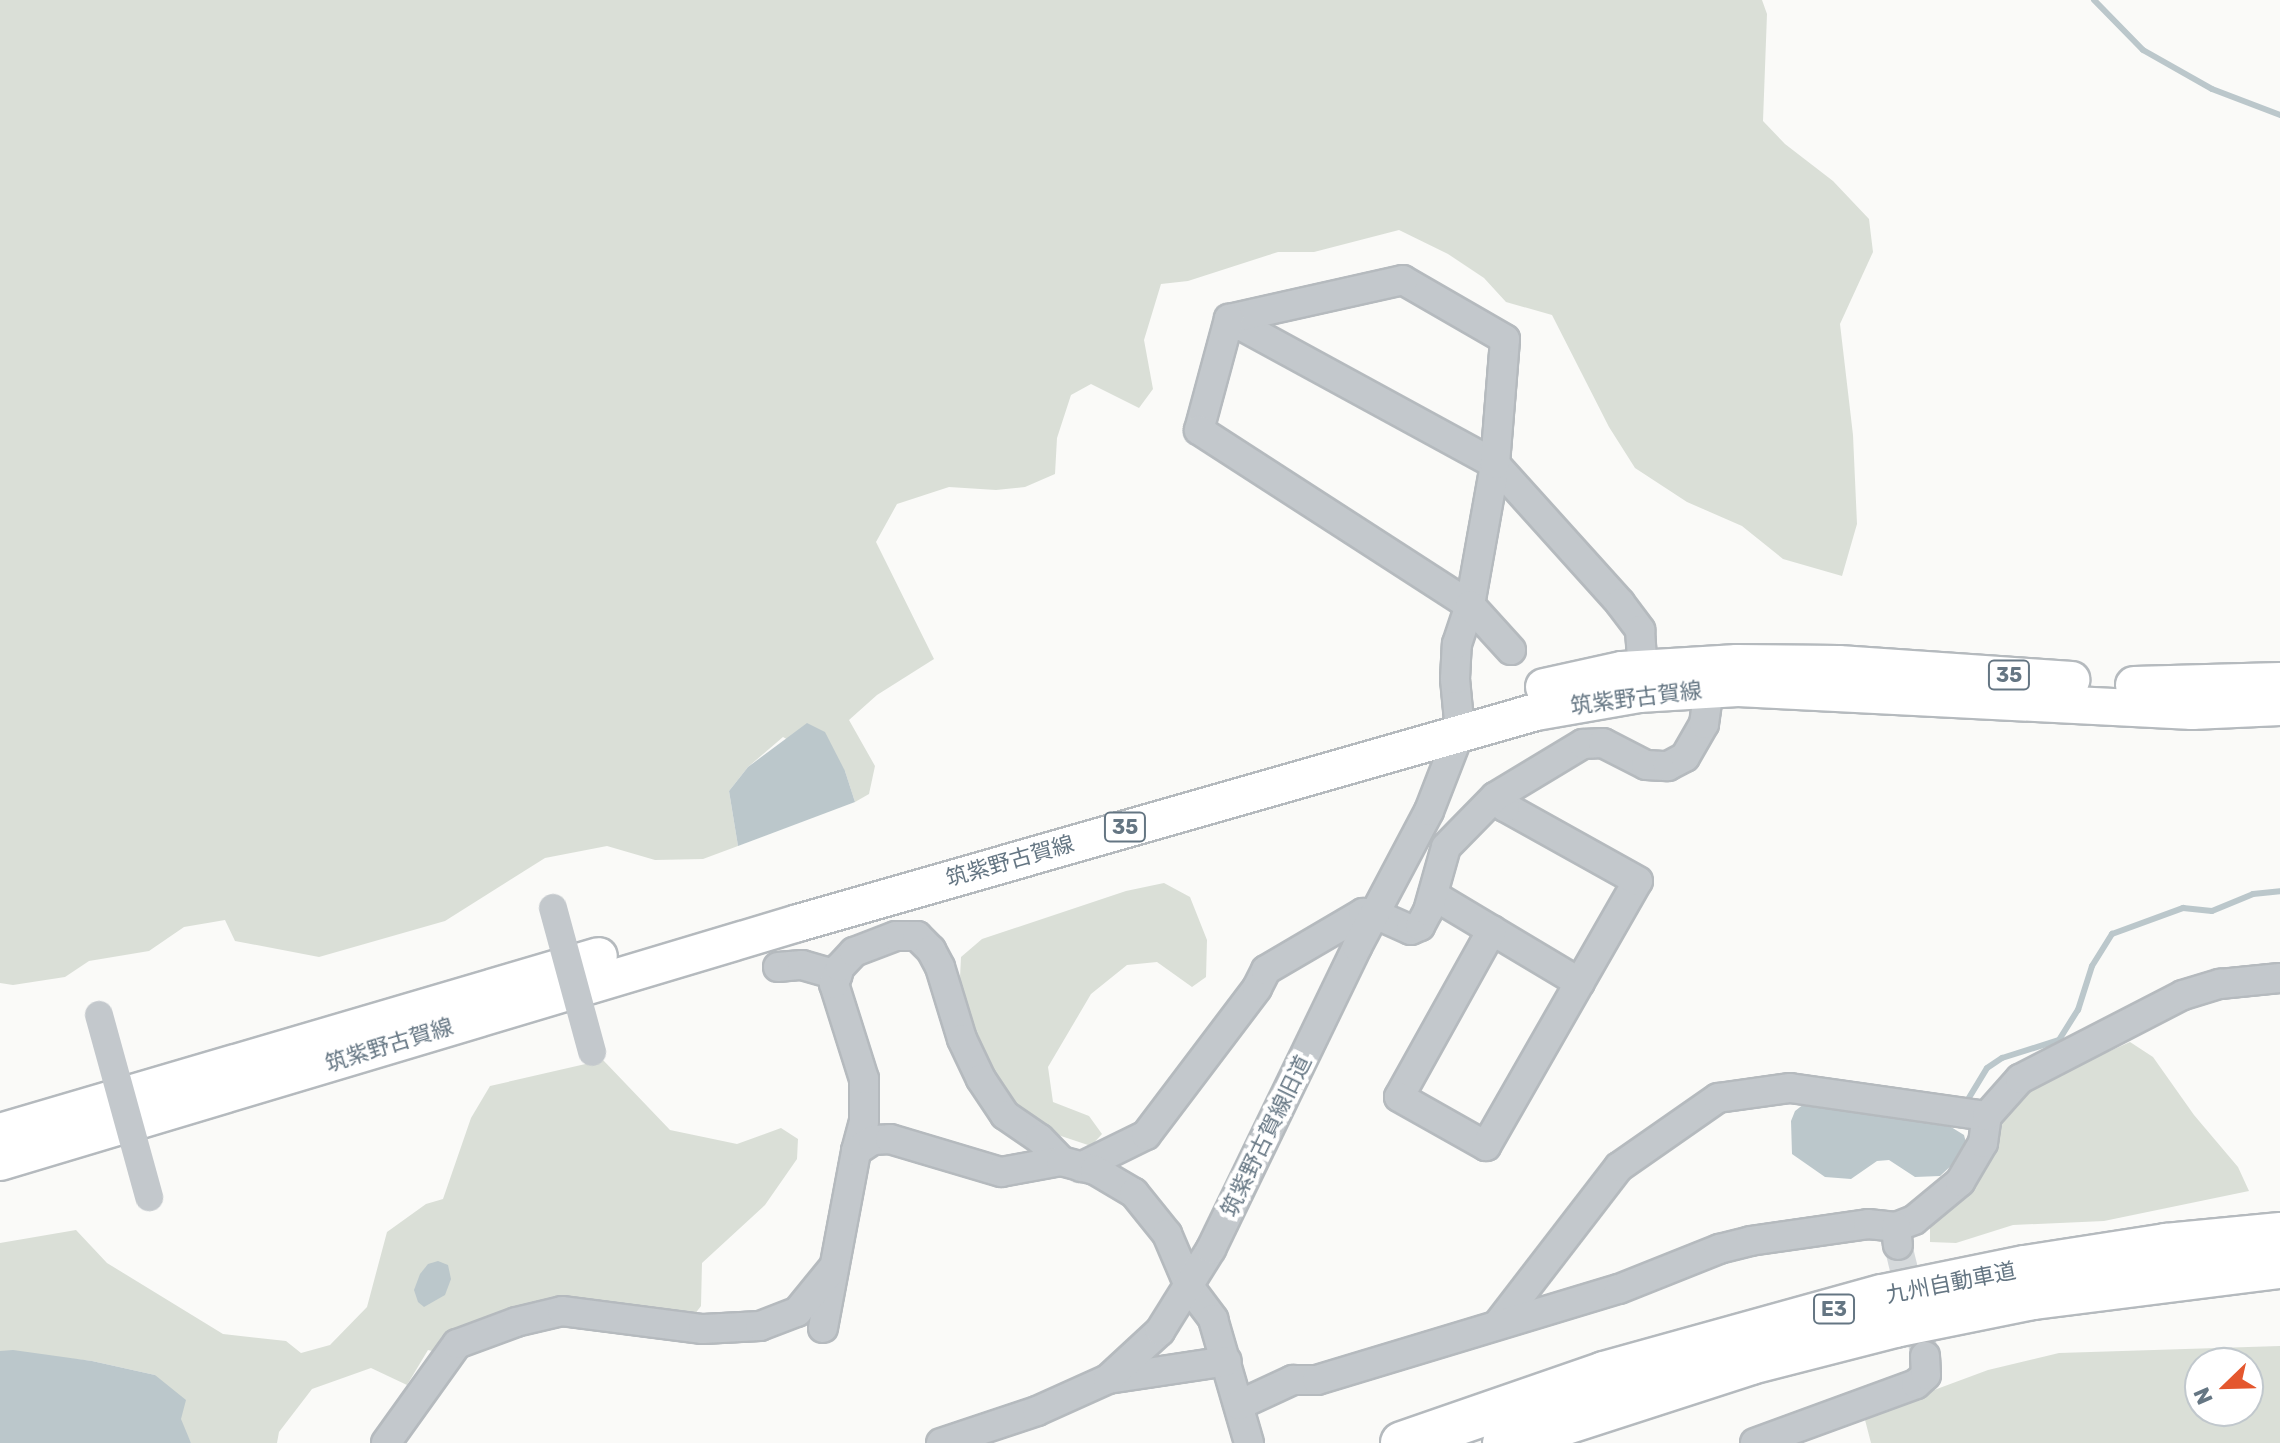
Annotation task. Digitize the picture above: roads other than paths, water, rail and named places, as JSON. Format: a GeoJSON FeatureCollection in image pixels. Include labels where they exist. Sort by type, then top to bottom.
{"type":"FeatureCollection","features":[{"type":"Feature","properties":{"kind":"highway","name":"九州自動車道"},"geometry":{"type":"LineString","coordinates":[[1402,1443],[1604,1373],[1882,1296],[2025,1267],[2166,1245],[2280,1234]]}},
{"type":"Feature","properties":{"kind":"highway","name":"九州自動車道"},"geometry":{"type":"LineString","coordinates":[[1504,1443],[1751,1363],[1895,1326],[2033,1298],[2280,1267]]}},
{"type":"Feature","properties":{"kind":"main road","name":"筑紫野古賀線"},"geometry":{"type":"LineString","coordinates":[[0,1162],[777,929],[1458,720],[1576,680],[1643,669],[1737,663],[1839,664],[2145,686],[2280,681]]}},
{"type":"Feature","properties":{"kind":"main road","name":"筑紫野古賀線"},"geometry":{"type":"LineString","coordinates":[[0,1132],[1458,720],[1536,712],[1639,694],[1709,688],[2099,704],[2192,711],[2280,707]]}},
{"type":"Feature","properties":{"kind":"street"},"geometry":{"type":"LineString","coordinates":[[1229,319],[1403,280],[1505,339],[1495,464],[1470,605],[1457,644],[1458,720]]}},
{"type":"Feature","properties":{"kind":"street"},"geometry":{"type":"LineString","coordinates":[[1229,319],[1495,464],[1620,603],[1640,630],[1643,669]]}},
{"type":"Feature","properties":{"kind":"street"},"geometry":{"type":"LineString","coordinates":[[1229,319],[1199,430],[1470,605],[1511,650]]}},
{"type":"Feature","properties":{"kind":"street"},"geometry":{"type":"LineString","coordinates":[[856,1151],[873,1140],[890,1139],[1001,1172],[1071,1164],[1146,1135],[1257,988],[1266,970],[1363,913],[1375,914],[1411,930],[1420,926],[1433,895],[1446,847],[1495,797],[1583,744],[1603,743],[1646,765],[1668,766],[1677,762],[1696,743],[1704,724],[1709,688]]}},
{"type":"Feature","properties":{"kind":"street","name":"筑紫野古賀線旧道"},"geometry":{"type":"LineString","coordinates":[[941,1443],[1037,1411],[1108,1379],[1160,1331],[1190,1288],[1429,811],[1458,720]]}},
{"type":"Feature","properties":{"kind":"street"},"geometry":{"type":"LineString","coordinates":[[1492,930],[1399,1097],[1486,1146],[1638,881],[1505,807],[1495,797]]}},
{"type":"Feature","properties":{"kind":"street"},"geometry":{"type":"LineString","coordinates":[[1433,895],[1580,983]]}},
{"type":"Feature","properties":{"kind":"street"},"geometry":{"type":"LineString","coordinates":[[553,908],[592,1052]]}},
{"type":"Feature","properties":{"kind":"street"},"geometry":{"type":"LineString","coordinates":[[823,1328],[864,1121],[864,1079],[834,984],[840,967],[854,952],[896,936],[917,936],[931,950],[940,967],[962,1039],[981,1079],[1005,1115],[1071,1164],[1095,1170],[1134,1193],[1167,1234],[1190,1288],[1213,1319],[1249,1443]]}},
{"type":"Feature","properties":{"kind":"street"},"geometry":{"type":"LineString","coordinates":[[778,967],[802,965],[838,975]]}},
{"type":"Feature","properties":{"kind":"street"},"geometry":{"type":"LineString","coordinates":[[1239,1405],[1293,1380],[1317,1380],[1619,1289],[1719,1249],[1750,1241],[1868,1224],[1897,1236],[1960,1182],[1983,1143],[1987,1116],[1999,1098],[2020,1079],[2183,995],[2220,984],[2280,978]]}},
{"type":"Feature","properties":{"kind":"street"},"geometry":{"type":"LineString","coordinates":[[99,1015],[149,1197]]}},
{"type":"Feature","properties":{"kind":"street"},"geometry":{"type":"LineString","coordinates":[[1498,1324],[1619,1167],[1718,1098],[1790,1088],[1987,1116]]}},
{"type":"Feature","properties":{"kind":"street"},"geometry":{"type":"LineString","coordinates":[[386,1443],[457,1344],[516,1322],[562,1311],[703,1329],[760,1326],[797,1312],[833,1268]]}},
{"type":"Feature","properties":{"kind":"street"},"geometry":{"type":"LineString","coordinates":[[1755,1443],[1916,1384],[1926,1375],[1925,1356]]}},
{"type":"Feature","properties":{"kind":"street"},"geometry":{"type":"LineString","coordinates":[[1108,1379],[1227,1361]]}},
{"type":"Feature","properties":{"kind":"waterway"},"geometry":{"type":"LineString","coordinates":[[2094,0],[2143,50],[2212,89],[2280,115]]}},
{"type":"Feature","properties":{"kind":"waterway"},"geometry":{"type":"LineString","coordinates":[[1964,1106],[1987,1068],[2002,1058],[2059,1040],[2078,1010],[2092,966],[2112,934],[2183,908],[2212,911],[2253,894],[2280,891]]}},
{"type":"Feature","properties":{"kind":"tunnel"},"geometry":{"type":"LineString","coordinates":[[1898,1245],[1925,1356]]}}]}
